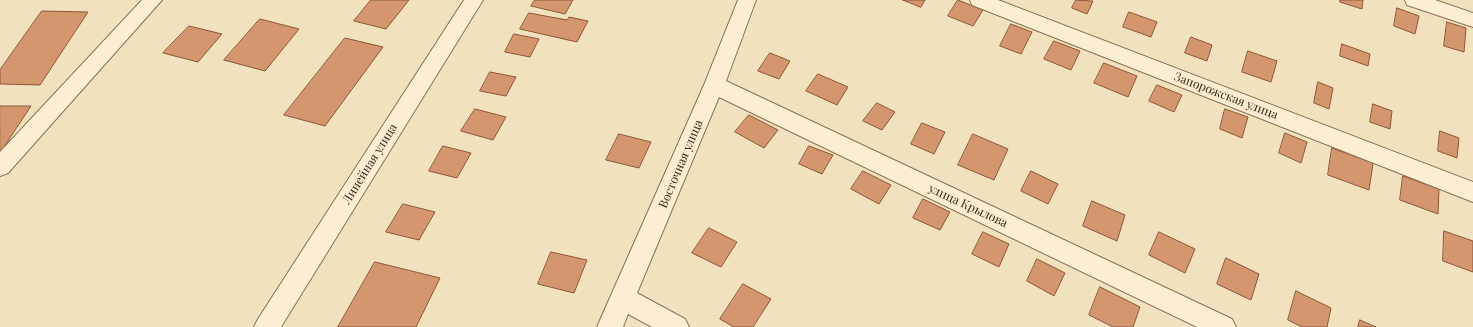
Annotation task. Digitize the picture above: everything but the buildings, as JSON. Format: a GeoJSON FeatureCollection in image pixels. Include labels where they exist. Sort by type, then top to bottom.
{"type":"FeatureCollection","features":[{"type":"Feature","properties":{"kind":"street"},"geometry":{"type":"LineString","coordinates":[[0,167],[153,0]]}},
{"type":"Feature","properties":{"kind":"street","name":"Линейная улица"},"geometry":{"type":"LineString","coordinates":[[267,327],[474,0]]}},
{"type":"Feature","properties":{"kind":"street","name":"Восточная улица"},"geometry":{"type":"LineString","coordinates":[[610,327],[624,299],[714,85],[747,0]]}},
{"type":"Feature","properties":{"kind":"street","name":"Запорожская улица"},"geometry":{"type":"LineString","coordinates":[[979,0],[1473,192]]}},
{"type":"Feature","properties":{"kind":"street"},"geometry":{"type":"LineString","coordinates":[[1414,0],[1473,20]]}},
{"type":"Feature","properties":{"kind":"street","name":"улица Крылова"},"geometry":{"type":"LineString","coordinates":[[714,85],[1222,327]]}},
{"type":"Feature","properties":{"kind":"street"},"geometry":{"type":"LineString","coordinates":[[624,299],[676,327]]}}]}
